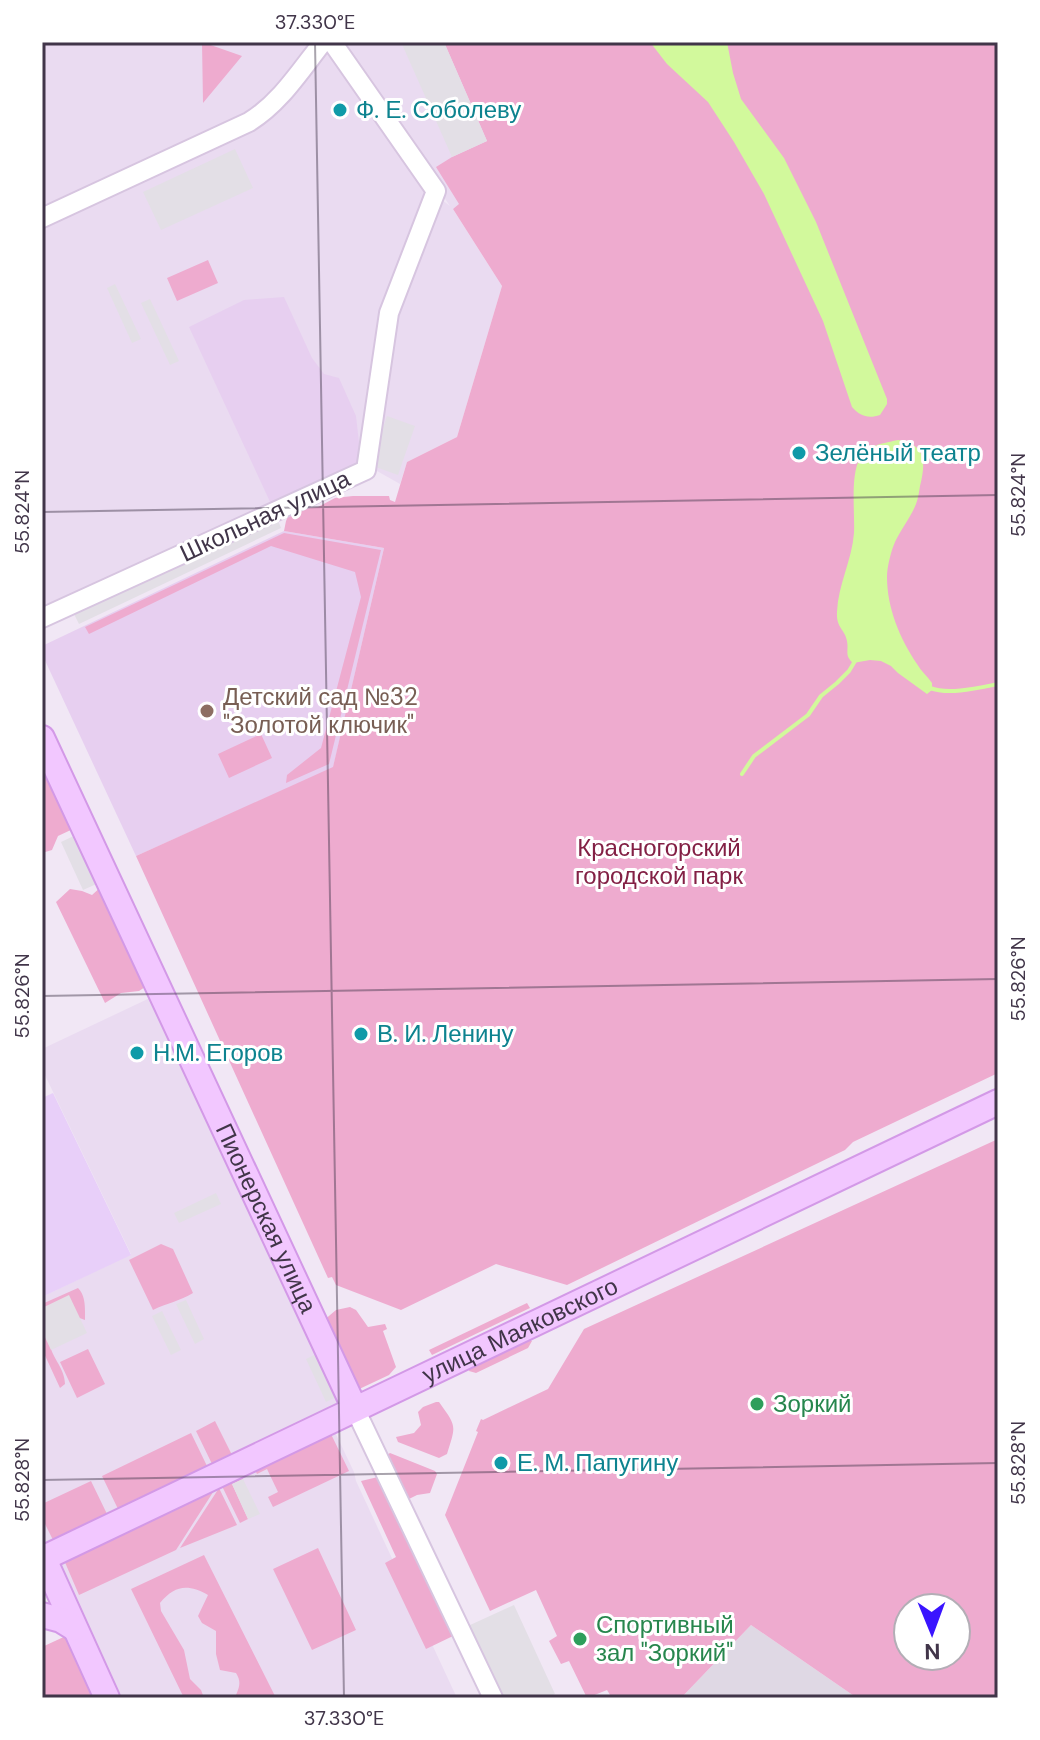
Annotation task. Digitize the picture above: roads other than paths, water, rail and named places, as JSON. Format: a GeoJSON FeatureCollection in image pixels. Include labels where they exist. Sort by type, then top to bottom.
{"type":"FeatureCollection","features":[{"type":"Feature","properties":{"kind":"street"},"geometry":{"type":"LineString","coordinates":[[42,218],[249,122],[282,94],[323,42]]}},
{"type":"Feature","properties":{"kind":"street","name":"Школьная улица"},"geometry":{"type":"LineString","coordinates":[[42,618],[366,470],[389,313],[436,191],[332,42]]}},
{"type":"Feature","properties":{"kind":"street","name":"Пионерская улица"},"geometry":{"type":"LineString","coordinates":[[42,738],[493,1698]]}},
{"type":"Feature","properties":{"kind":"street","name":"улица Маяковского"},"geometry":{"type":"LineString","coordinates":[[43,1560],[998,1102]]}},
{"type":"Feature","properties":{"kind":"street"},"geometry":{"type":"LineString","coordinates":[[43,1560],[107,1698]]}},
{"type":"Feature","properties":{"kind":"street"},"geometry":{"type":"LineString","coordinates":[[42,1615],[61,1620],[74,1628]]}},
{"type":"Feature","properties":{"kind":"waterway"},"geometry":{"type":"LineString","coordinates":[[742,774],[754,756],[808,715],[821,696],[849,671],[855,661]]}},
{"type":"Feature","properties":{"kind":"waterway"},"geometry":{"type":"LineString","coordinates":[[930,688],[955,691],[998,684]]}},
{"type":"Feature","properties":{"kind":"place","name":"Ф. Е. Соболеву"},"geometry":{"type":"Point","coordinates":[340,110]}},
{"type":"Feature","properties":{"kind":"place","name":"Зелёный театр"},"geometry":{"type":"Point","coordinates":[799,453]}},
{"type":"Feature","properties":{"kind":"place","name":"Детский сад №32 \"Золотой ключик\""},"geometry":{"type":"Point","coordinates":[207,711]}},
{"type":"Feature","properties":{"kind":"place","name":"В. И. Ленину"},"geometry":{"type":"Point","coordinates":[361,1034]}},
{"type":"Feature","properties":{"kind":"place","name":"Н.М. Егоров"},"geometry":{"type":"Point","coordinates":[137,1053]}},
{"type":"Feature","properties":{"kind":"place","name":"Зоркий"},"geometry":{"type":"Point","coordinates":[757,1404]}},
{"type":"Feature","properties":{"kind":"place","name":"Е. М. Папугину"},"geometry":{"type":"Point","coordinates":[501,1463]}},
{"type":"Feature","properties":{"kind":"place","name":"Спортивный зал \"Зоркий\""},"geometry":{"type":"Point","coordinates":[580,1639]}},
{"type":"Feature","properties":{"kind":"park label","name":"Красногорский городской парк"},"geometry":{"type":"Point","coordinates":[659,862]}}]}
